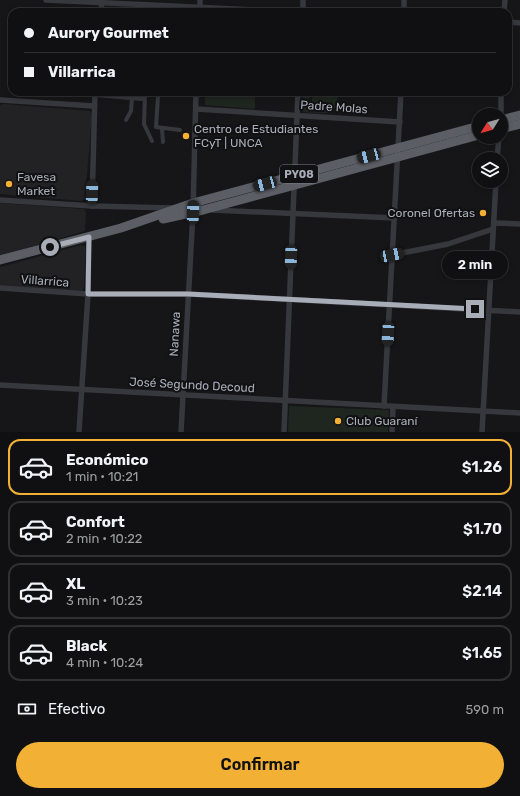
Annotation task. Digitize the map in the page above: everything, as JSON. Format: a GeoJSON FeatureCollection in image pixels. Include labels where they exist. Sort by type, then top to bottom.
{"type":"FeatureCollection","features":[{"type":"Feature","properties":{"kind":"highway"},"geometry":{"type":"LineString","coordinates":[[508,118],[520,115]]}},
{"type":"Feature","properties":{"kind":"highway"},"geometry":{"type":"LineString","coordinates":[[508,127],[520,124]]}},
{"type":"Feature","properties":{"kind":"highway","name":"PY08"},"geometry":{"type":"LineString","coordinates":[[398,152],[472,128]]}},
{"type":"Feature","properties":{"kind":"highway","name":"PY08"},"geometry":{"type":"LineString","coordinates":[[0,260],[398,152],[472,136]]}},
{"type":"Feature","properties":{"kind":"highway","name":"PY08"},"geometry":{"type":"LineString","coordinates":[[121,228],[180,208],[203,210],[294,180]]}},
{"type":"Feature","properties":{"kind":"street"},"geometry":{"type":"LineString","coordinates":[[46,0],[102,1],[178,8]]}},
{"type":"Feature","properties":{"kind":"street"},"geometry":{"type":"LineString","coordinates":[[92,206],[95,96]]}},
{"type":"Feature","properties":{"kind":"street"},"geometry":{"type":"LineString","coordinates":[[126,96],[142,99],[143,96]]}},
{"type":"Feature","properties":{"kind":"street"},"geometry":{"type":"LineString","coordinates":[[143,96],[144,124],[152,140]]}},
{"type":"Feature","properties":{"kind":"street"},"geometry":{"type":"LineString","coordinates":[[158,96],[156,127],[162,129],[180,130]]}},
{"type":"Feature","properties":{"kind":"street","name":"Nanawa"},"geometry":{"type":"LineString","coordinates":[[181,432],[193,208],[196,96]]}},
{"type":"Feature","properties":{"kind":"street"},"geometry":{"type":"LineString","coordinates":[[284,432],[298,96]]}},
{"type":"Feature","properties":{"kind":"street"},"geometry":{"type":"LineString","coordinates":[[384,406],[401,96]]}},
{"type":"Feature","properties":{"kind":"street"},"geometry":{"type":"LineString","coordinates":[[501,96],[501,108]]}},
{"type":"Feature","properties":{"kind":"street"},"geometry":{"type":"LineString","coordinates":[[126,120],[131,111],[132,98]]}},
{"type":"Feature","properties":{"kind":"street"},"geometry":{"type":"LineString","coordinates":[[0,100],[94,106]]}},
{"type":"Feature","properties":{"kind":"street","name":"Padre Molas"},"geometry":{"type":"LineString","coordinates":[[196,108],[400,122]]}},
{"type":"Feature","properties":{"kind":"street"},"geometry":{"type":"LineString","coordinates":[[162,129],[163,142]]}},
{"type":"Feature","properties":{"kind":"street"},"geometry":{"type":"LineString","coordinates":[[482,432],[496,188]]}},
{"type":"Feature","properties":{"kind":"street"},"geometry":{"type":"LineString","coordinates":[[0,200],[92,206],[180,208]]}},
{"type":"Feature","properties":{"kind":"street"},"geometry":{"type":"LineString","coordinates":[[203,210],[395,218]]}},
{"type":"Feature","properties":{"kind":"street"},"geometry":{"type":"LineString","coordinates":[[392,255],[448,244],[494,226],[520,224]]}},
{"type":"Feature","properties":{"kind":"street"},"geometry":{"type":"LineString","coordinates":[[79,432],[88,294],[89,237]]}},
{"type":"Feature","properties":{"kind":"street","name":"Villarrica"},"geometry":{"type":"LineString","coordinates":[[0,288],[88,294],[188,294],[520,312]]}},
{"type":"Feature","properties":{"kind":"street","name":"José Segundo Decoud"},"geometry":{"type":"LineString","coordinates":[[0,385],[520,413]]}},
{"type":"Feature","properties":{"kind":"street"},"geometry":{"type":"LineString","coordinates":[[392,432],[393,407]]}},
{"type":"Feature","properties":{"kind":"shaded area"},"geometry":{"type":"Polygon","coordinates":[[[205,96],[255,96],[255,109],[205,105],[205,96]]]}},
{"type":"Feature","properties":{"kind":"shaded area"},"geometry":{"type":"Polygon","coordinates":[[[303,96],[310,96],[308,101],[309,105],[312,107],[313,96],[338,96],[334,110],[330,113],[303,112],[301,108],[303,96]]]}},
{"type":"Feature","properties":{"kind":"shaded area"},"geometry":{"type":"Polygon","coordinates":[[[4,104],[90,111],[92,115],[85,199],[82,201],[0,194],[0,105],[4,104]]]}},
{"type":"Feature","properties":{"kind":"shaded area"},"geometry":{"type":"Polygon","coordinates":[[[0,203],[84,209],[86,213],[85,231],[0,256],[0,203]]]}},
{"type":"Feature","properties":{"kind":"shaded area"},"geometry":{"type":"Polygon","coordinates":[[[81,245],[85,246],[86,249],[84,288],[82,291],[0,287],[0,267],[81,245]]]}},
{"type":"Feature","properties":{"kind":"shaded area","name":"Club Guaraní"},"geometry":{"type":"Polygon","coordinates":[[[289,406],[389,410],[388,432],[288,432],[289,406]]]}},
{"type":"Feature","properties":{"kind":"place","name":"Centro de Estudiantes FCyT | UNCA"},"geometry":{"type":"Point","coordinates":[186,136]}},
{"type":"Feature","properties":{"kind":"place","name":"Favesa Market"},"geometry":{"type":"Point","coordinates":[9,184]}},
{"type":"Feature","properties":{"kind":"place","name":"Coronel Ofertas"},"geometry":{"type":"Point","coordinates":[483,213]}},
{"type":"Feature","properties":{"kind":"place","name":"Club Guaraní"},"geometry":{"type":"Point","coordinates":[338,421]}},
{"type":"Feature","properties":{"kind":"route"},"geometry":{"type":"LineString","coordinates":[[50,247],[89,237],[88,294],[188,294],[475,309]]}}]}
